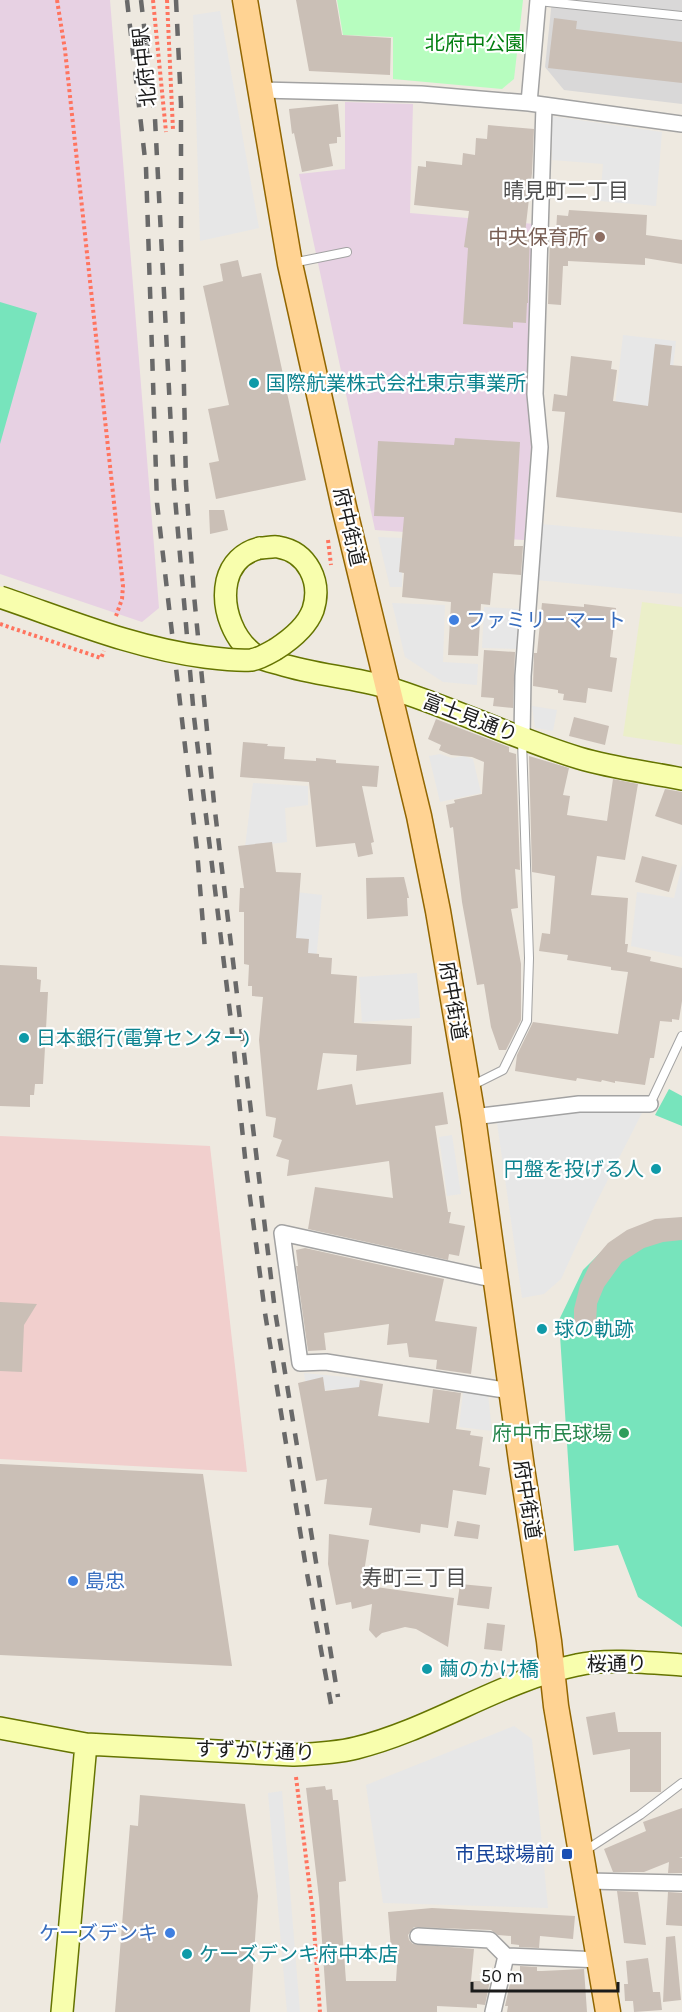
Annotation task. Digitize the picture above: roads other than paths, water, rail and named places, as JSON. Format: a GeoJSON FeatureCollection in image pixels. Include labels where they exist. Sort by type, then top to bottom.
{"type":"FeatureCollection","features":[{"type":"Feature","properties":{"kind":"main road","name":"府中街道"},"geometry":{"type":"LineString","coordinates":[[245,0],[290,264],[339,486],[419,816],[438,911],[473,1117],[556,1706],[608,2012]]}},
{"type":"Feature","properties":{"kind":"street"},"geometry":{"type":"LineString","coordinates":[[522,738],[523,676],[540,447],[535,394],[540,201],[537,105],[538,0]]}},
{"type":"Feature","properties":{"kind":"street"},"geometry":{"type":"LineString","coordinates":[[261,90],[421,94],[537,105],[682,124]]}},
{"type":"Feature","properties":{"kind":"street","name":"富士見通り"},"geometry":{"type":"LineString","coordinates":[[0,597],[138,644],[185,654],[232,660],[254,659],[286,643],[294,635],[312,612],[316,597],[311,568],[302,557],[277,547],[250,550],[230,570],[226,584],[229,619],[236,634],[248,649],[260,658],[305,672],[388,688],[582,759],[682,778]]}},
{"type":"Feature","properties":{"kind":"street"},"geometry":{"type":"LineString","coordinates":[[473,1117],[579,1104],[650,1104]]}},
{"type":"Feature","properties":{"kind":"street"},"geometry":{"type":"LineString","coordinates":[[496,1280],[282,1233],[300,1363],[326,1362],[511,1391]]}},
{"type":"Feature","properties":{"kind":"street","name":"桜通り"},"geometry":{"type":"LineString","coordinates":[[552,1672],[579,1664],[639,1662],[682,1665]]}},
{"type":"Feature","properties":{"kind":"street","name":"すずかけ通り"},"geometry":{"type":"LineString","coordinates":[[0,1728],[86,1744],[293,1755],[336,1752],[355,1749],[422,1726],[523,1681],[552,1672]]}},
{"type":"Feature","properties":{"kind":"street"},"geometry":{"type":"LineString","coordinates":[[62,2012],[86,1744]]}},
{"type":"Feature","properties":{"kind":"street"},"geometry":{"type":"LineString","coordinates":[[587,1881],[682,1883]]}},
{"type":"Feature","properties":{"kind":"street"},"geometry":{"type":"LineString","coordinates":[[418,1936],[490,1940],[506,1956],[600,1960]]}},
{"type":"Feature","properties":{"kind":"street"},"geometry":{"type":"LineString","coordinates":[[493,2012],[506,1956]]}},
{"type":"Feature","properties":{"kind":"lane"},"geometry":{"type":"LineString","coordinates":[[538,0],[682,16]]}},
{"type":"Feature","properties":{"kind":"lane"},"geometry":{"type":"LineString","coordinates":[[290,264],[346,252]]}},
{"type":"Feature","properties":{"kind":"lane"},"geometry":{"type":"LineString","coordinates":[[468,1087],[503,1070],[527,1020],[529,958],[522,738]]}},
{"type":"Feature","properties":{"kind":"lane"},"geometry":{"type":"LineString","coordinates":[[650,1104],[682,1036]]}},
{"type":"Feature","properties":{"kind":"lane"},"geometry":{"type":"LineString","coordinates":[[582,1853],[640,1815],[682,1783]]}},
{"type":"Feature","properties":{"kind":"railway"},"geometry":{"type":"LineString","coordinates":[[127,0],[146,168],[157,503],[197,850],[205,950]]}},
{"type":"Feature","properties":{"kind":"railway"},"geometry":{"type":"LineString","coordinates":[[141,0],[155,119],[174,486],[194,717],[265,1313],[306,1568],[333,1715]]}},
{"type":"Feature","properties":{"kind":"railway"},"geometry":{"type":"LineString","coordinates":[[176,0],[181,104],[181,245],[186,484],[194,595],[214,803],[275,1311],[338,1697]]}},
{"type":"Feature","properties":{"kind":"place","name":"中央保育所"},"geometry":{"type":"Point","coordinates":[600,237]}},
{"type":"Feature","properties":{"kind":"place","name":"国際航業株式会社東京事業所"},"geometry":{"type":"Point","coordinates":[254,383]}},
{"type":"Feature","properties":{"kind":"place","name":"ファミリーマート"},"geometry":{"type":"Point","coordinates":[454,620]}},
{"type":"Feature","properties":{"kind":"place","name":"日本銀行(電算センター)"},"geometry":{"type":"Point","coordinates":[24,1038]}},
{"type":"Feature","properties":{"kind":"place","name":"円盤を投げる人"},"geometry":{"type":"Point","coordinates":[656,1169]}},
{"type":"Feature","properties":{"kind":"place","name":"球の軌跡"},"geometry":{"type":"Point","coordinates":[542,1329]}},
{"type":"Feature","properties":{"kind":"place","name":"府中市民球場"},"geometry":{"type":"Point","coordinates":[624,1433]}},
{"type":"Feature","properties":{"kind":"place","name":"島忠"},"geometry":{"type":"Point","coordinates":[73,1581]}},
{"type":"Feature","properties":{"kind":"place","name":"繭のかけ橋"},"geometry":{"type":"Point","coordinates":[427,1669]}},
{"type":"Feature","properties":{"kind":"place","name":"市民球場前"},"geometry":{"type":"Point","coordinates":[567,1854]}},
{"type":"Feature","properties":{"kind":"place","name":"ケーズデンキ"},"geometry":{"type":"Point","coordinates":[170,1933]}},
{"type":"Feature","properties":{"kind":"place","name":"ケーズデンキ府中本店"},"geometry":{"type":"Point","coordinates":[187,1954]}},
{"type":"Feature","properties":{"kind":"district","name":"晴見町二丁目"},"geometry":{"type":"Point","coordinates":[566,191]}},
{"type":"Feature","properties":{"kind":"district","name":"寿町三丁目"},"geometry":{"type":"Point","coordinates":[414,1578]}},
{"type":"Feature","properties":{"kind":"park label","name":"北府中公園"},"geometry":{"type":"Point","coordinates":[475,43]}}]}
